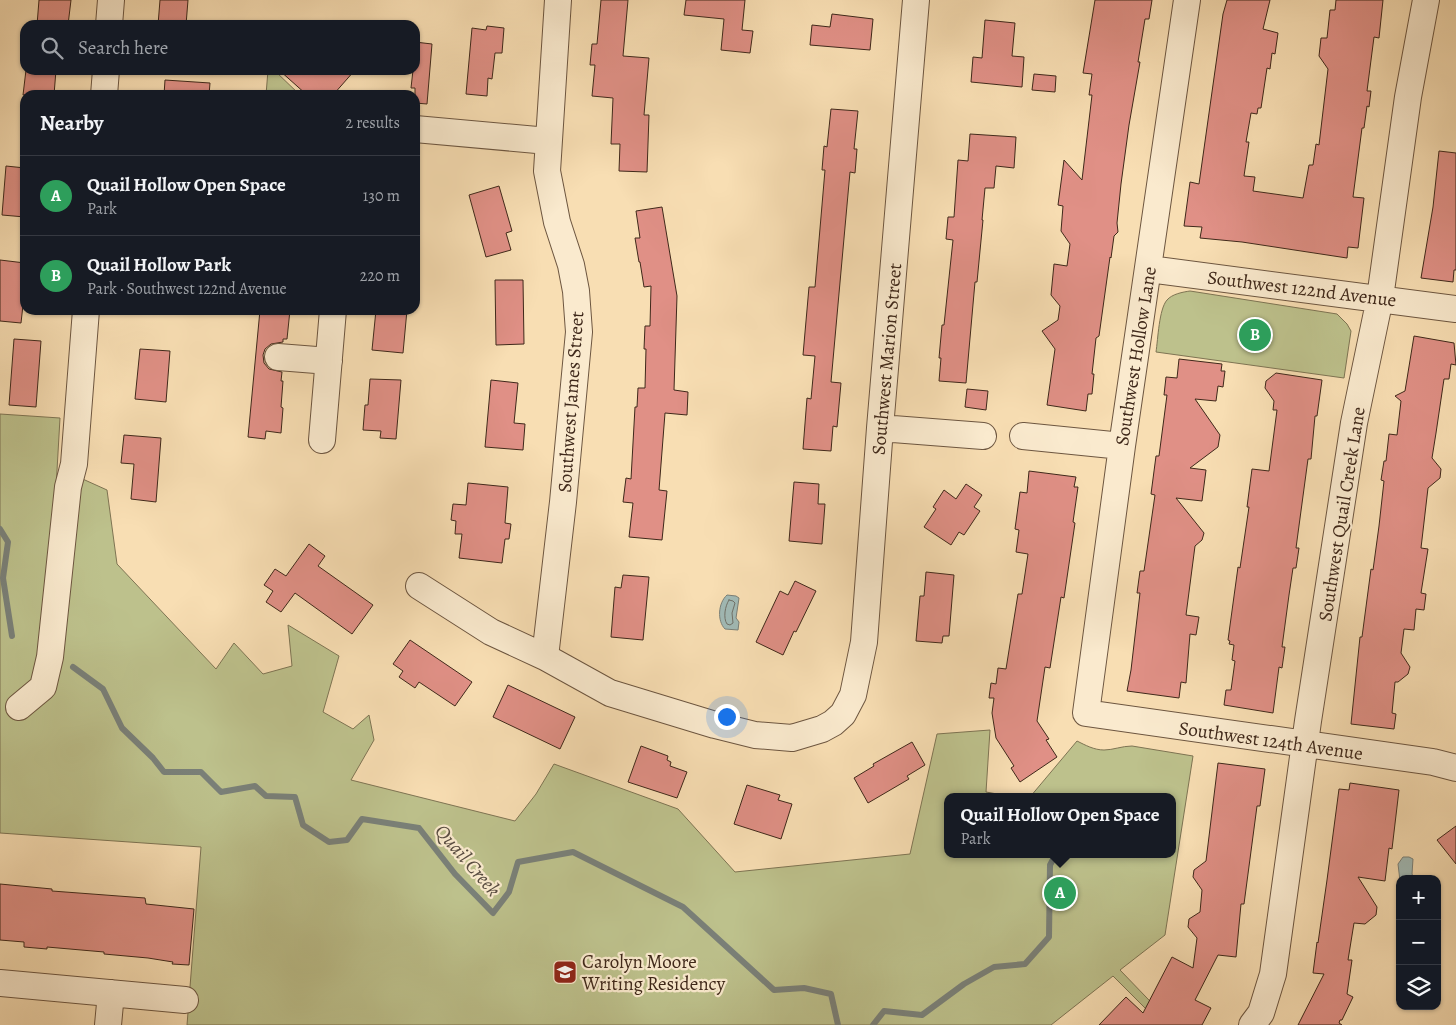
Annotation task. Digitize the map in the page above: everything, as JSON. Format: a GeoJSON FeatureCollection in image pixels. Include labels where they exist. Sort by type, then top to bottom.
{"type":"FeatureCollection","features":[{"type":"Feature","properties":{"kind":"street"},"geometry":{"type":"LineString","coordinates":[[110,20],[112,0]]}},
{"type":"Feature","properties":{"kind":"street","name":"Southwest James Street"},"geometry":{"type":"LineString","coordinates":[[546,657],[579,332],[578,310],[572,274],[557,222],[547,171],[558,0]]}},
{"type":"Feature","properties":{"kind":"street","name":"Southwest Marion Street"},"geometry":{"type":"LineString","coordinates":[[546,657],[610,693],[715,725],[755,735],[792,738],[822,729],[833,723],[843,714],[853,695],[864,642],[916,0]]}},
{"type":"Feature","properties":{"kind":"street","name":"Southwest Hollow Lane"},"geometry":{"type":"LineString","coordinates":[[1086,713],[1122,446],[1188,0]]}},
{"type":"Feature","properties":{"kind":"street","name":"Southwest Quail Creek Lane"},"geometry":{"type":"LineString","coordinates":[[1252,1025],[1260,1013],[1273,974],[1305,745],[1354,423],[1380,298],[1408,97],[1426,0]]}},
{"type":"Feature","properties":{"kind":"street"},"geometry":{"type":"LineString","coordinates":[[104,90],[106,75]]}},
{"type":"Feature","properties":{"kind":"street"},"geometry":{"type":"LineString","coordinates":[[420,129],[548,141]]}},
{"type":"Feature","properties":{"kind":"street","name":"Southwest 122nd Avenue"},"geometry":{"type":"LineString","coordinates":[[1149,269],[1456,309]]}},
{"type":"Feature","properties":{"kind":"street"},"geometry":{"type":"LineString","coordinates":[[19,707],[43,687],[50,657],[68,487],[74,464],[86,315]]}},
{"type":"Feature","properties":{"kind":"street"},"geometry":{"type":"LineString","coordinates":[[322,440],[333,315]]}},
{"type":"Feature","properties":{"kind":"street"},"geometry":{"type":"LineString","coordinates":[[278,357],[329,361]]}},
{"type":"Feature","properties":{"kind":"street"},"geometry":{"type":"LineString","coordinates":[[880,428],[983,436]]}},
{"type":"Feature","properties":{"kind":"street"},"geometry":{"type":"LineString","coordinates":[[1023,436],[1122,446]]}},
{"type":"Feature","properties":{"kind":"street"},"geometry":{"type":"LineString","coordinates":[[418,586],[491,632],[546,657]]}},
{"type":"Feature","properties":{"kind":"street","name":"Southwest 124th Avenue"},"geometry":{"type":"LineString","coordinates":[[1086,713],[1433,762],[1456,768]]}},
{"type":"Feature","properties":{"kind":"street"},"geometry":{"type":"LineString","coordinates":[[0,984],[184,1000]]}},
{"type":"Feature","properties":{"kind":"street"},"geometry":{"type":"LineString","coordinates":[[108,1025],[111,993]]}},
{"type":"Feature","properties":{"kind":"green space"},"geometry":{"type":"Polygon","coordinates":[[[268,75],[279,75],[295,90],[266,90],[268,75]]]}},
{"type":"Feature","properties":{"kind":"green space"},"geometry":{"type":"Polygon","coordinates":[[[1190,291],[1337,314],[1351,331],[1344,378],[1156,352],[1164,304],[1172,296],[1190,291]]]}},
{"type":"Feature","properties":{"kind":"green space"},"geometry":{"type":"Polygon","coordinates":[[[0,414],[60,418],[50,593],[76,476],[107,490],[117,564],[216,669],[234,643],[263,674],[292,666],[288,625],[339,656],[323,712],[353,729],[369,715],[374,740],[351,780],[515,821],[536,794],[554,764],[678,809],[735,872],[910,854],[937,734],[990,730],[986,792],[992,793],[944,793],[944,858],[1176,858],[1176,793],[1033,793],[1077,741],[1100,750],[1132,746],[1193,756],[1165,935],[1120,970],[1173,1025],[1162,1025],[1113,976],[1051,1025],[187,1025],[201,847],[0,833],[0,414]]]}},
{"type":"Feature","properties":{"kind":"water"},"geometry":{"type":"Polygon","coordinates":[[[727,595],[739,598],[736,618],[739,622],[738,630],[725,629],[722,626],[720,607],[727,595]]]}},
{"type":"Feature","properties":{"kind":"water"},"geometry":{"type":"Polygon","coordinates":[[[1403,857],[1413,859],[1412,875],[1399,875],[1398,864],[1403,857]]]}},
{"type":"Feature","properties":{"kind":"building"},"geometry":{"type":"Polygon","coordinates":[[[39,0],[71,0],[69,20],[37,20],[39,0]]]}},
{"type":"Feature","properties":{"kind":"building"},"geometry":{"type":"Polygon","coordinates":[[[160,0],[188,0],[186,20],[158,20],[160,0]]]}},
{"type":"Feature","properties":{"kind":"building"},"geometry":{"type":"Polygon","coordinates":[[[601,0],[628,0],[623,56],[649,58],[644,115],[649,115],[647,172],[619,171],[620,144],[611,144],[613,98],[592,96],[595,65],[590,65],[592,44],[597,44],[601,0]]]}},
{"type":"Feature","properties":{"kind":"building"},"geometry":{"type":"Polygon","coordinates":[[[686,0],[745,0],[742,30],[753,31],[750,53],[721,50],[724,19],[684,15],[686,0]]]}},
{"type":"Feature","properties":{"kind":"building"},"geometry":{"type":"Polygon","coordinates":[[[1095,0],[1152,0],[1149,19],[1145,19],[1138,62],[1140,62],[1121,184],[1117,223],[1118,232],[1114,236],[1110,257],[1099,336],[1096,338],[1092,394],[1088,394],[1086,411],[1047,405],[1055,349],[1042,331],[1058,320],[1060,306],[1051,295],[1054,264],[1067,266],[1070,244],[1061,231],[1063,206],[1058,205],[1064,160],[1082,180],[1092,95],[1089,95],[1092,74],[1083,73],[1095,0]]]}},
{"type":"Feature","properties":{"kind":"building"},"geometry":{"type":"Polygon","coordinates":[[[1227,0],[1270,0],[1263,29],[1278,33],[1275,54],[1272,53],[1270,69],[1267,68],[1261,108],[1258,108],[1257,114],[1251,113],[1246,142],[1249,142],[1244,176],[1255,177],[1253,191],[1303,198],[1309,165],[1313,165],[1316,144],[1319,145],[1328,69],[1319,56],[1321,38],[1327,38],[1330,10],[1335,10],[1336,0],[1383,0],[1379,38],[1374,37],[1367,91],[1371,91],[1369,107],[1367,106],[1364,128],[1362,128],[1353,197],[1364,198],[1358,248],[1348,247],[1347,258],[1242,242],[1200,238],[1202,227],[1184,226],[1190,182],[1199,184],[1223,14],[1227,0]]]}},
{"type":"Feature","properties":{"kind":"building"},"geometry":{"type":"Polygon","coordinates":[[[832,14],[873,19],[870,50],[810,45],[812,25],[830,27],[832,14]]]}},
{"type":"Feature","properties":{"kind":"building"},"geometry":{"type":"Polygon","coordinates":[[[985,20],[1015,23],[1012,56],[1024,57],[1022,87],[971,82],[973,57],[982,58],[985,20]]]}},
{"type":"Feature","properties":{"kind":"building"},"geometry":{"type":"Polygon","coordinates":[[[487,26],[504,28],[502,53],[495,53],[492,79],[488,78],[487,96],[466,94],[472,28],[486,30],[487,26]]]}},
{"type":"Feature","properties":{"kind":"building"},"geometry":{"type":"Polygon","coordinates":[[[420,43],[432,44],[427,104],[420,103],[420,90],[411,88],[412,75],[420,75],[420,43]]]}},
{"type":"Feature","properties":{"kind":"building"},"geometry":{"type":"Polygon","coordinates":[[[1034,74],[1056,76],[1055,92],[1032,90],[1034,74]]]}},
{"type":"Feature","properties":{"kind":"building"},"geometry":{"type":"Polygon","coordinates":[[[25,75],[56,75],[54,90],[24,90],[25,75]]]}},
{"type":"Feature","properties":{"kind":"building"},"geometry":{"type":"Polygon","coordinates":[[[285,75],[351,75],[337,90],[301,90],[285,75]]]}},
{"type":"Feature","properties":{"kind":"building"},"geometry":{"type":"Polygon","coordinates":[[[165,80],[210,83],[209,90],[164,90],[165,80]]]}},
{"type":"Feature","properties":{"kind":"building"},"geometry":{"type":"Polygon","coordinates":[[[831,109],[858,111],[854,149],[857,149],[855,173],[850,172],[831,382],[841,383],[837,427],[833,426],[831,451],[803,449],[807,398],[811,399],[815,356],[803,355],[809,287],[815,287],[825,170],[822,170],[824,146],[827,147],[831,109]]]}},
{"type":"Feature","properties":{"kind":"building"},"geometry":{"type":"Polygon","coordinates":[[[970,134],[1016,137],[1014,168],[996,166],[994,188],[985,188],[966,383],[939,381],[941,358],[939,358],[953,240],[946,239],[948,217],[954,217],[958,160],[968,161],[970,134]]]}},
{"type":"Feature","properties":{"kind":"building"},"geometry":{"type":"Polygon","coordinates":[[[1439,151],[1456,153],[1456,270],[1454,270],[1453,282],[1421,278],[1433,207],[1439,151]]]}},
{"type":"Feature","properties":{"kind":"building"},"geometry":{"type":"Polygon","coordinates":[[[6,166],[20,167],[20,217],[2,215],[6,166]]]}},
{"type":"Feature","properties":{"kind":"building"},"geometry":{"type":"Polygon","coordinates":[[[499,186],[512,231],[506,233],[511,250],[486,257],[469,195],[499,186]]]}},
{"type":"Feature","properties":{"kind":"building"},"geometry":{"type":"Polygon","coordinates":[[[662,207],[677,296],[674,390],[688,392],[687,415],[665,413],[659,490],[667,491],[662,540],[629,537],[633,503],[623,502],[626,478],[631,479],[635,407],[637,407],[638,388],[645,388],[645,326],[650,326],[651,286],[644,287],[639,262],[635,238],[640,238],[636,211],[662,207]]]}},
{"type":"Feature","properties":{"kind":"building"},"geometry":{"type":"Polygon","coordinates":[[[0,260],[20,262],[21,323],[0,321],[0,260]]]}},
{"type":"Feature","properties":{"kind":"building"},"geometry":{"type":"Polygon","coordinates":[[[495,280],[523,280],[524,344],[496,345],[495,280]]]}},
{"type":"Feature","properties":{"kind":"building"},"geometry":{"type":"Polygon","coordinates":[[[260,315],[289,315],[287,339],[283,339],[283,342],[271,344],[265,349],[263,355],[264,363],[269,369],[282,372],[281,407],[283,408],[281,433],[266,431],[265,439],[248,437],[260,315]]]}},
{"type":"Feature","properties":{"kind":"building"},"geometry":{"type":"Polygon","coordinates":[[[376,315],[407,315],[403,353],[372,350],[376,315]]]}},
{"type":"Feature","properties":{"kind":"building"},"geometry":{"type":"Polygon","coordinates":[[[1414,336],[1454,343],[1456,365],[1451,364],[1449,379],[1444,379],[1432,458],[1441,469],[1440,478],[1428,488],[1421,548],[1428,549],[1421,593],[1426,594],[1424,610],[1416,609],[1414,630],[1404,629],[1401,653],[1410,667],[1408,674],[1398,682],[1395,682],[1392,713],[1396,714],[1394,729],[1351,724],[1360,637],[1362,637],[1379,526],[1384,481],[1381,480],[1384,461],[1386,461],[1389,434],[1397,435],[1401,401],[1395,396],[1405,391],[1414,336]]]}},
{"type":"Feature","properties":{"kind":"building"},"geometry":{"type":"Polygon","coordinates":[[[14,339],[41,341],[36,407],[9,405],[14,339]]]}},
{"type":"Feature","properties":{"kind":"building"},"geometry":{"type":"Polygon","coordinates":[[[140,349],[170,351],[166,402],[135,399],[140,349]]]}},
{"type":"Feature","properties":{"kind":"building"},"geometry":{"type":"Polygon","coordinates":[[[1179,359],[1222,364],[1221,371],[1225,371],[1223,387],[1218,386],[1216,401],[1195,399],[1220,435],[1218,447],[1190,468],[1206,470],[1202,501],[1176,498],[1204,533],[1202,540],[1195,546],[1186,615],[1199,617],[1196,635],[1190,634],[1186,683],[1181,682],[1179,698],[1127,691],[1140,593],[1137,593],[1140,571],[1144,571],[1155,495],[1151,494],[1156,456],[1159,456],[1167,395],[1164,395],[1166,377],[1177,378],[1179,359]]]}},
{"type":"Feature","properties":{"kind":"building"},"geometry":{"type":"Polygon","coordinates":[[[1276,373],[1322,380],[1317,416],[1315,416],[1311,459],[1308,459],[1296,548],[1299,548],[1296,568],[1293,568],[1289,595],[1282,647],[1285,647],[1282,668],[1279,667],[1273,713],[1224,705],[1226,690],[1231,690],[1235,661],[1232,660],[1234,645],[1229,644],[1230,641],[1228,640],[1238,567],[1240,568],[1249,507],[1247,507],[1252,469],[1269,471],[1277,410],[1273,410],[1274,401],[1265,388],[1266,381],[1276,373]]]}},
{"type":"Feature","properties":{"kind":"building"},"geometry":{"type":"Polygon","coordinates":[[[370,379],[401,380],[396,439],[380,438],[381,431],[363,430],[365,405],[368,405],[370,379]]]}},
{"type":"Feature","properties":{"kind":"building"},"geometry":{"type":"Polygon","coordinates":[[[491,380],[518,383],[514,423],[525,424],[523,450],[485,447],[491,380]]]}},
{"type":"Feature","properties":{"kind":"building"},"geometry":{"type":"Polygon","coordinates":[[[967,389],[988,391],[986,410],[965,407],[967,389]]]}},
{"type":"Feature","properties":{"kind":"building"},"geometry":{"type":"Polygon","coordinates":[[[124,435],[161,438],[156,502],[131,499],[134,464],[121,463],[124,435]]]}},
{"type":"Feature","properties":{"kind":"building"},"geometry":{"type":"Polygon","coordinates":[[[1029,471],[1076,477],[1074,487],[1078,487],[1073,522],[1075,523],[1064,598],[1061,597],[1050,668],[1045,667],[1037,721],[1049,739],[1046,740],[1057,757],[1020,782],[1011,768],[1014,766],[996,738],[992,713],[994,698],[989,698],[991,683],[996,684],[998,668],[1006,669],[1018,594],[1022,594],[1028,554],[1016,552],[1019,530],[1015,529],[1020,492],[1027,493],[1029,471]]]}},
{"type":"Feature","properties":{"kind":"building"},"geometry":{"type":"Polygon","coordinates":[[[794,482],[819,484],[818,504],[825,504],[822,544],[789,541],[794,482]]]}},
{"type":"Feature","properties":{"kind":"building"},"geometry":{"type":"Polygon","coordinates":[[[468,483],[508,487],[505,523],[511,524],[509,539],[505,539],[502,563],[459,558],[462,534],[455,534],[456,521],[451,520],[453,504],[466,505],[468,483]]]}},
{"type":"Feature","properties":{"kind":"building"},"geometry":{"type":"Polygon","coordinates":[[[966,484],[982,495],[974,507],[980,511],[964,535],[959,532],[951,545],[924,527],[936,509],[933,507],[944,490],[956,499],[966,484]]]}},
{"type":"Feature","properties":{"kind":"building"},"geometry":{"type":"Polygon","coordinates":[[[309,544],[325,556],[318,566],[373,605],[352,634],[295,593],[281,612],[266,602],[273,591],[264,585],[275,569],[286,576],[309,544]]]}},
{"type":"Feature","properties":{"kind":"building"},"geometry":{"type":"Polygon","coordinates":[[[926,572],[954,575],[949,636],[943,636],[942,643],[916,641],[920,596],[924,596],[926,572]]]}},
{"type":"Feature","properties":{"kind":"building"},"geometry":{"type":"Polygon","coordinates":[[[623,575],[649,577],[643,640],[611,637],[615,587],[621,588],[623,575]]]}},
{"type":"Feature","properties":{"kind":"building"},"geometry":{"type":"Polygon","coordinates":[[[795,581],[816,591],[783,655],[756,642],[780,591],[788,595],[795,581]]]}},
{"type":"Feature","properties":{"kind":"building"},"geometry":{"type":"Polygon","coordinates":[[[410,640],[472,682],[455,706],[419,682],[415,688],[399,677],[403,671],[393,664],[410,640]]]}},
{"type":"Feature","properties":{"kind":"building"},"geometry":{"type":"Polygon","coordinates":[[[508,685],[575,717],[560,749],[493,717],[508,685]]]}},
{"type":"Feature","properties":{"kind":"building"},"geometry":{"type":"Polygon","coordinates":[[[912,742],[925,765],[907,776],[909,779],[868,803],[854,778],[874,766],[873,764],[912,742]]]}},
{"type":"Feature","properties":{"kind":"building"},"geometry":{"type":"Polygon","coordinates":[[[641,746],[668,756],[667,760],[671,762],[670,766],[687,772],[677,798],[628,782],[641,746]]]}},
{"type":"Feature","properties":{"kind":"building"},"geometry":{"type":"Polygon","coordinates":[[[1218,763],[1265,769],[1260,806],[1257,806],[1244,904],[1241,904],[1236,957],[1218,955],[1195,1000],[1211,1008],[1202,1025],[1099,1025],[1126,997],[1143,1013],[1172,957],[1193,968],[1197,938],[1188,927],[1189,919],[1200,912],[1202,890],[1193,877],[1194,870],[1206,861],[1218,763]]]}},
{"type":"Feature","properties":{"kind":"building"},"geometry":{"type":"Polygon","coordinates":[[[1350,783],[1399,790],[1392,849],[1389,848],[1385,881],[1358,877],[1377,907],[1376,915],[1365,924],[1354,923],[1348,960],[1352,960],[1347,994],[1353,997],[1342,1020],[1340,1020],[1339,1023],[1342,1025],[1298,1025],[1324,974],[1313,973],[1317,942],[1339,789],[1349,790],[1350,783]]]}},
{"type":"Feature","properties":{"kind":"building"},"geometry":{"type":"Polygon","coordinates":[[[747,785],[780,795],[778,800],[792,804],[781,839],[734,824],[747,785]]]}},
{"type":"Feature","properties":{"kind":"building"},"geometry":{"type":"Polygon","coordinates":[[[1456,826],[1456,864],[1437,840],[1456,826]]]}},
{"type":"Feature","properties":{"kind":"building"},"geometry":{"type":"Polygon","coordinates":[[[0,884],[52,889],[52,891],[145,898],[146,904],[194,909],[189,965],[172,964],[173,962],[148,958],[104,954],[104,952],[24,947],[24,942],[0,940],[0,884]]]}},
{"type":"Feature","properties":{"kind":"waterway","name":"Quail Creek"},"geometry":{"type":"LineString","coordinates":[[0,529],[8,542],[3,578],[12,636]]}},
{"type":"Feature","properties":{"kind":"waterway","name":"Quail Creek"},"geometry":{"type":"LineString","coordinates":[[73,667],[103,689],[122,728],[153,758],[164,772],[201,772],[221,792],[255,786],[266,796],[295,797],[303,825],[329,842],[347,840],[362,819],[419,828],[455,874],[493,913],[509,892],[518,862],[573,852],[683,907],[774,990],[804,988],[831,994],[838,1025]]}},
{"type":"Feature","properties":{"kind":"waterway","name":"Quail Creek"},"geometry":{"type":"LineString","coordinates":[[873,1025],[884,1011],[922,1015],[964,984],[994,967],[1025,964],[1049,937],[1050,865],[1054,858]]}},
{"type":"Feature","properties":{"kind":"place","name":"Quail Hollow Park"},"geometry":{"type":"Point","coordinates":[1255,335]}},
{"type":"Feature","properties":{"kind":"place","name":"Quail Hollow Open Space"},"geometry":{"type":"Point","coordinates":[1060,893]}},
{"type":"Feature","properties":{"kind":"place","name":"Carolyn Moore Writing Residency"},"geometry":{"type":"Point","coordinates":[565,972]}}]}
